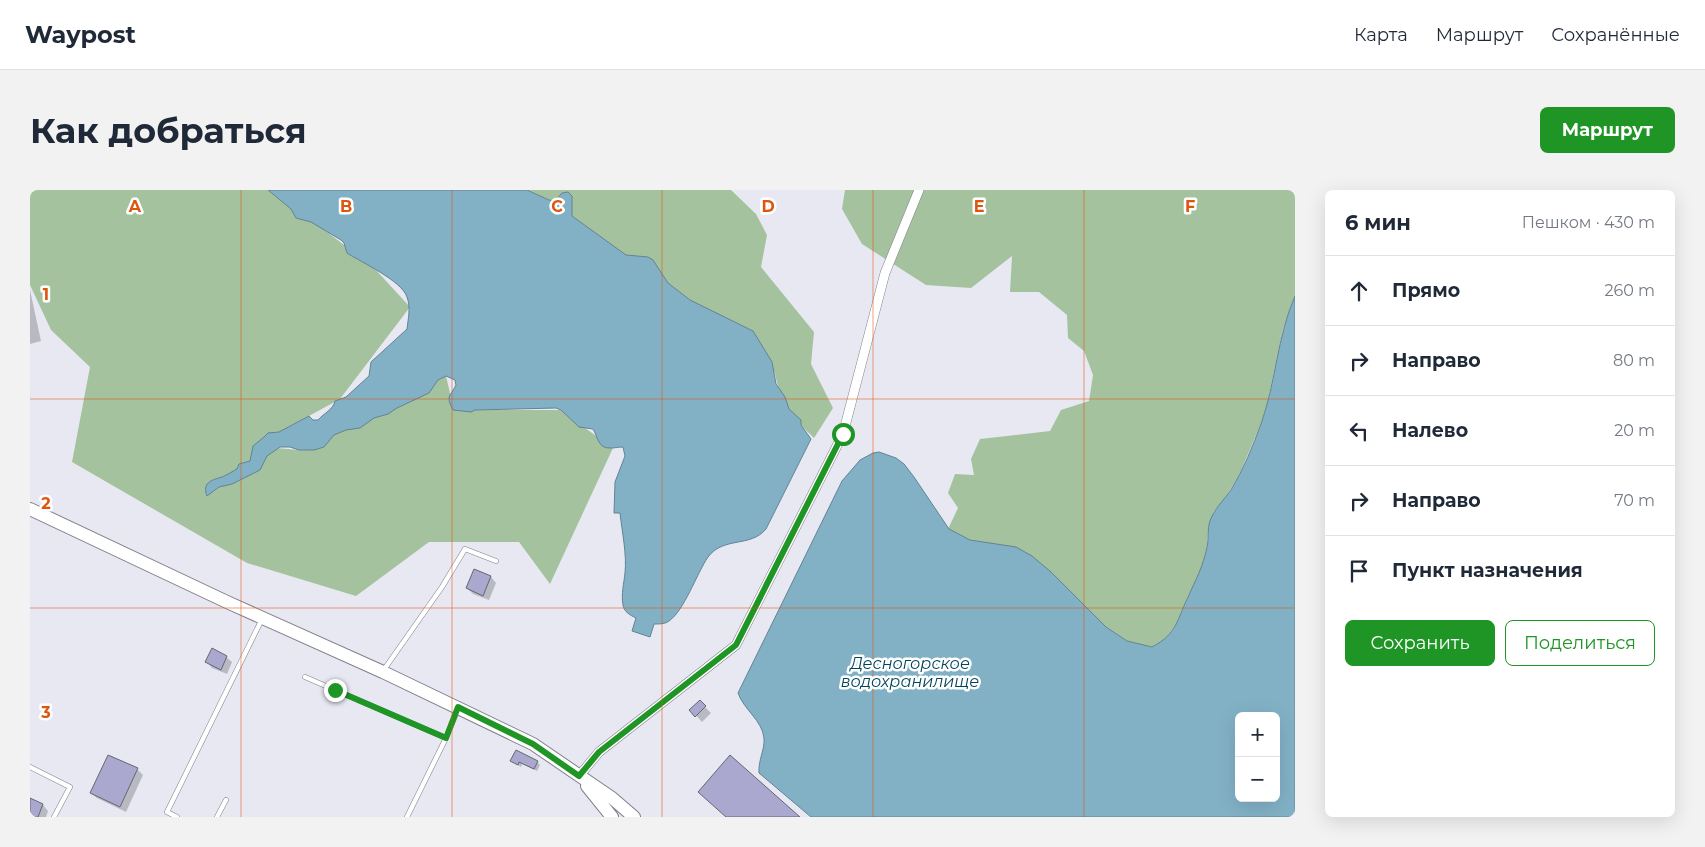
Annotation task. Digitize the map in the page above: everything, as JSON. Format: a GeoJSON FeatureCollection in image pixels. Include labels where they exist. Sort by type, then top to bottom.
{"type":"FeatureCollection","features":[{"type":"Feature","properties":{"kind":"street"},"geometry":{"type":"LineString","coordinates":[[579,776],[599,752],[736,645],[843,434],[885,273],[919,190]]}},
{"type":"Feature","properties":{"kind":"street"},"geometry":{"type":"LineString","coordinates":[[30,509],[458,707],[533,744],[612,798],[634,817]]}},
{"type":"Feature","properties":{"kind":"street"},"geometry":{"type":"LineString","coordinates":[[579,776],[612,817]]}},
{"type":"Feature","properties":{"kind":"lane"},"geometry":{"type":"LineString","coordinates":[[382,672],[442,587],[465,548],[496,561]]}},
{"type":"Feature","properties":{"kind":"lane"},"geometry":{"type":"LineString","coordinates":[[176,817],[165,814],[263,618]]}},
{"type":"Feature","properties":{"kind":"lane"},"geometry":{"type":"LineString","coordinates":[[305,677],[446,738]]}},
{"type":"Feature","properties":{"kind":"lane"},"geometry":{"type":"LineString","coordinates":[[407,817],[446,738],[458,707]]}},
{"type":"Feature","properties":{"kind":"lane"},"geometry":{"type":"LineString","coordinates":[[30,767],[70,787],[54,817]]}},
{"type":"Feature","properties":{"kind":"lane"},"geometry":{"type":"LineString","coordinates":[[217,817],[226,800]]}},
{"type":"Feature","properties":{"kind":"green space"},"geometry":{"type":"Polygon","coordinates":[[[30,190],[273,190],[375,269],[410,307],[340,399],[254,446],[299,450],[446,376],[454,410],[560,410],[613,448],[550,584],[519,542],[429,542],[356,596],[247,563],[72,462],[90,367],[51,330],[30,285],[30,190]]]}},
{"type":"Feature","properties":{"kind":"green space"},"geometry":{"type":"Polygon","coordinates":[[[527,190],[731,190],[756,214],[767,235],[761,267],[814,332],[811,364],[833,408],[814,438],[800,424],[784,401],[775,373],[613,261],[572,216],[572,205],[549,200],[527,190]]]}},
{"type":"Feature","properties":{"kind":"green space"},"geometry":{"type":"Polygon","coordinates":[[[845,190],[1295,190],[1295,296],[1283,329],[1266,409],[1239,475],[1223,502],[1214,511],[1208,530],[1202,570],[1188,596],[1179,621],[1164,641],[1152,647],[1127,641],[1106,627],[1051,572],[990,544],[970,540],[948,529],[958,508],[948,493],[955,474],[974,475],[971,459],[980,439],[1050,431],[1061,410],[1089,401],[1093,375],[1084,351],[1068,338],[1067,315],[1039,292],[1010,292],[1012,256],[971,288],[926,285],[862,244],[842,209],[845,190]]]}},
{"type":"Feature","properties":{"kind":"water"},"geometry":{"type":"Polygon","coordinates":[[[268,190],[527,190],[555,201],[562,193],[568,192],[572,196],[572,216],[626,255],[648,257],[653,260],[668,283],[690,300],[753,331],[772,362],[776,384],[785,397],[789,409],[801,420],[801,425],[811,439],[766,529],[760,535],[745,541],[722,546],[714,551],[708,557],[675,616],[662,624],[654,624],[650,637],[632,631],[636,618],[626,611],[622,601],[625,558],[620,513],[614,513],[615,482],[625,456],[623,447],[603,447],[593,429],[579,427],[561,410],[556,408],[475,410],[471,412],[453,410],[449,399],[456,385],[455,380],[446,376],[438,380],[429,393],[388,414],[374,418],[360,428],[346,430],[334,435],[324,447],[314,450],[299,450],[290,447],[280,447],[267,456],[260,470],[232,484],[219,487],[207,496],[206,488],[208,483],[237,469],[239,464],[250,461],[253,446],[268,433],[279,432],[309,416],[313,420],[318,420],[330,409],[335,401],[346,397],[369,376],[371,362],[407,329],[409,305],[404,291],[390,278],[347,253],[341,240],[311,222],[296,218],[291,209],[268,190]]]}},
{"type":"Feature","properties":{"kind":"water","name":"Десногорское водохранилище"},"geometry":{"type":"Polygon","coordinates":[[[1295,296],[1295,817],[811,817],[759,773],[764,742],[763,732],[738,693],[842,481],[860,460],[879,452],[896,458],[904,464],[914,477],[949,529],[970,540],[1016,547],[1032,556],[1051,572],[1106,627],[1127,641],[1152,647],[1167,637],[1175,626],[1199,573],[1208,544],[1209,524],[1212,517],[1231,490],[1251,449],[1266,408],[1284,327],[1295,296]]]}},
{"type":"Feature","properties":{"kind":"building"},"geometry":{"type":"Polygon","coordinates":[[[474,569],[491,576],[483,596],[466,588],[474,569]]]}},
{"type":"Feature","properties":{"kind":"building"},"geometry":{"type":"Polygon","coordinates":[[[212,648],[227,656],[221,670],[205,662],[212,648]]]}},
{"type":"Feature","properties":{"kind":"building"},"geometry":{"type":"Polygon","coordinates":[[[700,700],[706,706],[695,717],[689,710],[700,700]]]}},
{"type":"Feature","properties":{"kind":"building"},"geometry":{"type":"Polygon","coordinates":[[[516,750],[538,761],[534,769],[519,762],[518,765],[510,761],[516,750]]]}},
{"type":"Feature","properties":{"kind":"building"},"geometry":{"type":"Polygon","coordinates":[[[108,755],[138,768],[120,807],[90,793],[108,755]]]}},
{"type":"Feature","properties":{"kind":"building"},"geometry":{"type":"Polygon","coordinates":[[[730,755],[800,817],[726,817],[698,792],[730,755]]]}},
{"type":"Feature","properties":{"kind":"building"},"geometry":{"type":"Polygon","coordinates":[[[30,798],[43,804],[38,817],[30,817],[30,798]]]}},
{"type":"Feature","properties":{"kind":"route"},"geometry":{"type":"LineString","coordinates":[[335,690],[446,738],[458,707],[533,744],[579,776],[599,752],[736,645],[843,434]]}}]}
